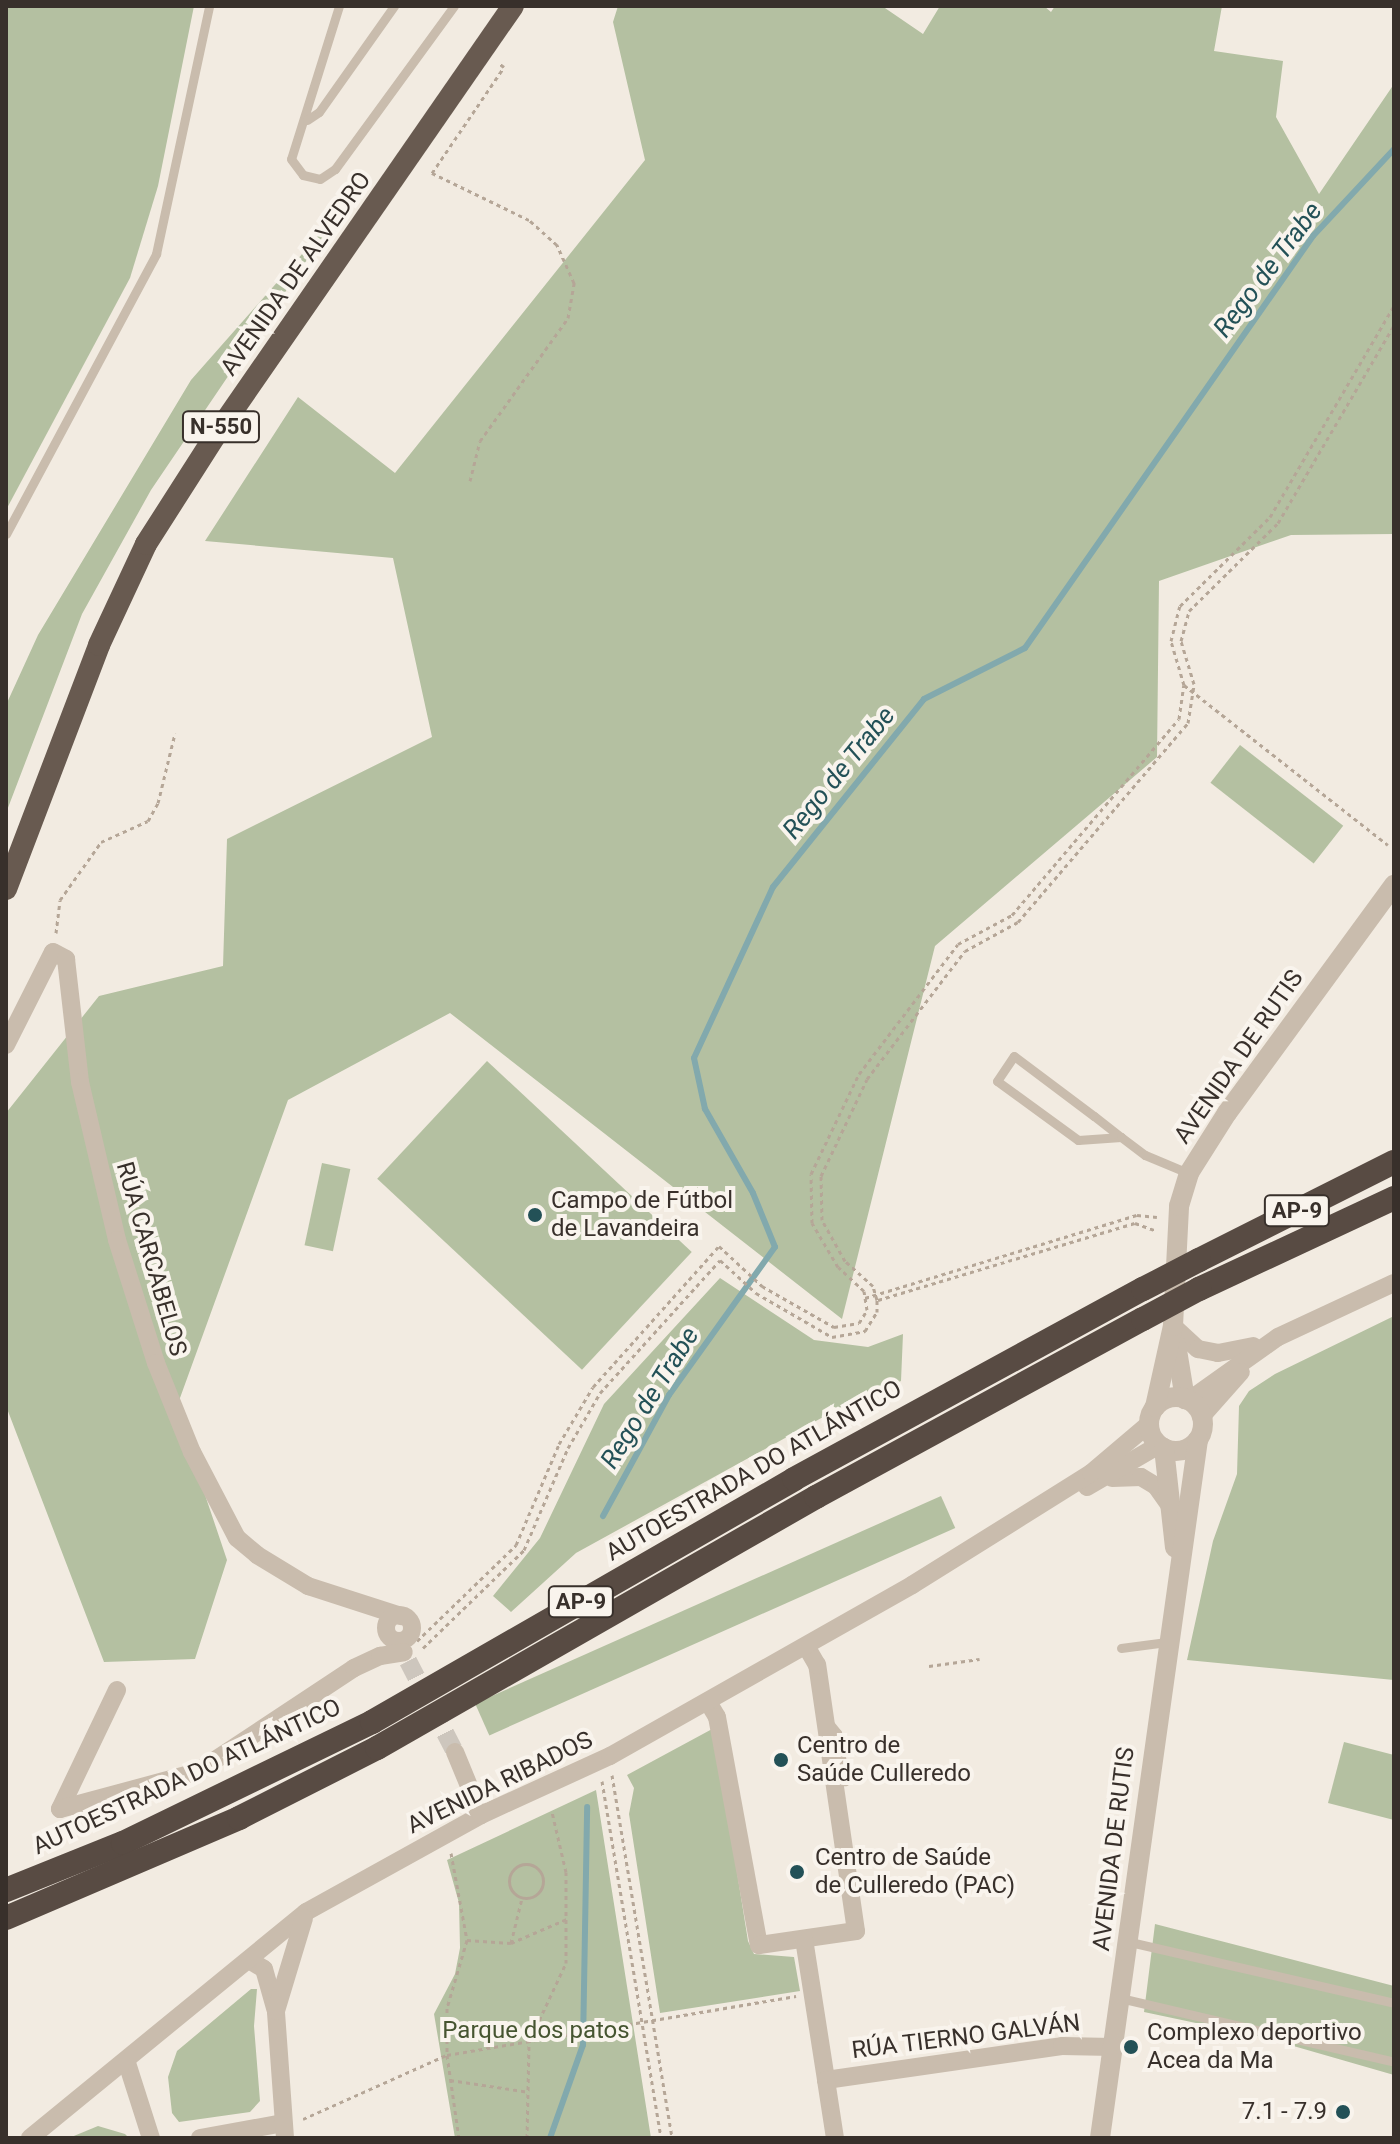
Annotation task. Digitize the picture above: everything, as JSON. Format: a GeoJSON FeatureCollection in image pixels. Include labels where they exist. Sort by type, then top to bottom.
{"type":"FeatureCollection","features":[{"type":"Feature","properties":{"kind":"highway","name":"AVENIDA DE ALVEDRO"},"geometry":{"type":"LineString","coordinates":[[6,889],[99,645],[146,544],[215,436],[513,6]]}},
{"type":"Feature","properties":{"kind":"highway","name":"AUTOESTRADA DO ATLÁNTICO"},"geometry":{"type":"LineString","coordinates":[[6,1890],[137,1836],[372,1722],[807,1472],[1143,1289],[1394,1162]]}},
{"type":"Feature","properties":{"kind":"highway","name":"AP-9"},"geometry":{"type":"LineString","coordinates":[[6,1918],[239,1818],[377,1748],[829,1489],[1143,1319],[1199,1289],[1394,1198]]}},
{"type":"Feature","properties":{"kind":"street","name":"AVENIDA DE RUTIS"},"geometry":{"type":"LineString","coordinates":[[1152,1416],[1173,1326],[1177,1219],[1189,1173],[1227,1113],[1394,885]]}},
{"type":"Feature","properties":{"kind":"street"},"geometry":{"type":"LineString","coordinates":[[6,1045],[53,952]]}},
{"type":"Feature","properties":{"kind":"street","name":"RÚA CARCABELOS"},"geometry":{"type":"LineString","coordinates":[[53,952],[66,959],[80,1082],[117,1240],[156,1363],[192,1452],[237,1538],[283,1575],[357,1606],[401,1616],[411,1631],[400,1646],[357,1606]]}},
{"type":"Feature","properties":{"kind":"street"},"geometry":{"type":"LineString","coordinates":[[1173,1326],[1198,1349],[1218,1353],[1278,1337],[1394,1283]]}},
{"type":"Feature","properties":{"kind":"street","name":"AVENIDA DE RUTIS"},"geometry":{"type":"LineString","coordinates":[[1173,1326],[1192,1406]]}},
{"type":"Feature","properties":{"kind":"street"},"geometry":{"type":"LineString","coordinates":[[1192,1406],[1278,1337]]}},
{"type":"Feature","properties":{"kind":"street"},"geometry":{"type":"LineString","coordinates":[[1169,1399],[1192,1406],[1198,1440],[1183,1450],[1162,1447],[1152,1416],[1169,1399]]}},
{"type":"Feature","properties":{"kind":"street","name":"AVENIDA RIBADOS"},"geometry":{"type":"LineString","coordinates":[[30,2138],[127,2063],[306,1912],[481,1815],[590,1765],[806,1646],[1023,1517],[1095,1470],[1152,1416]]}},
{"type":"Feature","properties":{"kind":"street","name":"AVENIDA DE RUTIS"},"geometry":{"type":"LineString","coordinates":[[1100,2138],[1130,1942],[1177,1567],[1198,1440]]}},
{"type":"Feature","properties":{"kind":"street","name":"AVENIDA DE RUTIS"},"geometry":{"type":"LineString","coordinates":[[1162,1447],[1177,1567]]}},
{"type":"Feature","properties":{"kind":"street","name":"AVENIDA RIBADOS"},"geometry":{"type":"LineString","coordinates":[[1023,1517],[1162,1447]]}},
{"type":"Feature","properties":{"kind":"street"},"geometry":{"type":"LineString","coordinates":[[1101,1480],[1126,1474],[1141,1477],[1156,1486],[1170,1506]]}},
{"type":"Feature","properties":{"kind":"street"},"geometry":{"type":"LineString","coordinates":[[117,1690],[60,1809],[197,1772],[354,1668],[400,1646]]}},
{"type":"Feature","properties":{"kind":"street"},"geometry":{"type":"LineString","coordinates":[[708,1702],[717,1717],[759,1945],[856,1931],[817,1665],[806,1646]]}},
{"type":"Feature","properties":{"kind":"street"},"geometry":{"type":"LineString","coordinates":[[455,1752],[481,1815]]}},
{"type":"Feature","properties":{"kind":"street"},"geometry":{"type":"LineString","coordinates":[[276,2011],[306,1912]]}},
{"type":"Feature","properties":{"kind":"street","name":"RÚA TIERNO GALVÁN"},"geometry":{"type":"LineString","coordinates":[[804,1939],[835,2138]]}},
{"type":"Feature","properties":{"kind":"street"},"geometry":{"type":"LineString","coordinates":[[200,2138],[284,2130],[276,2011],[264,1969],[249,1960]]}},
{"type":"Feature","properties":{"kind":"street","name":"RÚA TIERNO GALVÁN"},"geometry":{"type":"LineString","coordinates":[[826,2080],[1041,2048],[1089,2043],[1113,2047]]}},
{"type":"Feature","properties":{"kind":"street"},"geometry":{"type":"LineString","coordinates":[[127,2063],[151,2138]]}},
{"type":"Feature","properties":{"kind":"lane"},"geometry":{"type":"LineString","coordinates":[[6,534],[140,292],[156,254],[209,6]]}},
{"type":"Feature","properties":{"kind":"lane"},"geometry":{"type":"LineString","coordinates":[[339,6],[307,120],[294,140],[291,159],[303,175],[320,179],[335,169],[454,6]]}},
{"type":"Feature","properties":{"kind":"lane"},"geometry":{"type":"LineString","coordinates":[[307,120],[319,112],[394,6]]}},
{"type":"Feature","properties":{"kind":"lane"},"geometry":{"type":"LineString","coordinates":[[1121,1137],[1078,1140],[997,1081],[1014,1056],[1160,1164],[1189,1173]]}},
{"type":"Feature","properties":{"kind":"lane"},"geometry":{"type":"LineString","coordinates":[[1121,1648],[1167,1642]]}},
{"type":"Feature","properties":{"kind":"lane"},"geometry":{"type":"LineString","coordinates":[[824,1718],[837,1733],[845,1781]]}},
{"type":"Feature","properties":{"kind":"lane"},"geometry":{"type":"LineString","coordinates":[[1130,1942],[1394,2003]]}},
{"type":"Feature","properties":{"kind":"lane"},"geometry":{"type":"LineString","coordinates":[[1120,1998],[1394,2062]]}},
{"type":"Feature","properties":{"kind":"path"},"geometry":{"type":"LineString","coordinates":[[470,481],[480,441],[568,318],[574,283],[557,245],[529,220],[432,173],[504,67],[483,50]]}},
{"type":"Feature","properties":{"kind":"path"},"geometry":{"type":"LineString","coordinates":[[400,1646],[516,1545],[559,1444],[593,1387],[719,1246],[762,1286],[834,1327],[859,1323],[867,1310],[865,1298],[838,1267],[812,1223],[811,1174],[859,1074],[958,944],[1012,915],[1179,719],[1184,685],[1171,641],[1180,606],[1270,517],[1394,306]]}},
{"type":"Feature","properties":{"kind":"path"},"geometry":{"type":"LineString","coordinates":[[400,1646],[524,1550],[568,1448],[600,1393],[720,1260],[756,1293],[832,1337],[865,1331],[877,1312],[876,1295],[845,1261],[822,1220],[821,1176],[867,1079],[965,951],[1018,922],[1188,723],[1194,693],[1181,641],[1189,611],[1278,523],[1394,325]]}},
{"type":"Feature","properties":{"kind":"path"},"geometry":{"type":"LineString","coordinates":[[1184,685],[1388,845]]}},
{"type":"Feature","properties":{"kind":"path"},"geometry":{"type":"LineString","coordinates":[[53,952],[60,900],[88,858],[101,842],[148,821],[158,803],[175,733]]}},
{"type":"Feature","properties":{"kind":"path"},"geometry":{"type":"LineString","coordinates":[[865,1298],[1137,1215],[1177,1219]]}},
{"type":"Feature","properties":{"kind":"path"},"geometry":{"type":"LineString","coordinates":[[929,1666],[980,1659]]}},
{"type":"Feature","properties":{"kind":"path"},"geometry":{"type":"LineString","coordinates":[[590,1765],[606,1786],[661,2138]]}},
{"type":"Feature","properties":{"kind":"path"},"geometry":{"type":"LineString","coordinates":[[527,2138],[529,2042],[566,1963],[569,1918],[566,1872],[552,1812]]}},
{"type":"Feature","properties":{"kind":"path"},"geometry":{"type":"LineString","coordinates":[[429,1843],[451,1853],[467,1940],[447,2008],[447,2055],[459,2138]]}},
{"type":"Feature","properties":{"kind":"path"},"geometry":{"type":"LineString","coordinates":[[529,1864],[541,1871],[543,1884],[535,1896],[522,1898],[510,1888],[509,1878],[514,1869],[529,1864]]}},
{"type":"Feature","properties":{"kind":"path"},"geometry":{"type":"LineString","coordinates":[[511,1943],[522,1898]]}},
{"type":"Feature","properties":{"kind":"path"},"geometry":{"type":"LineString","coordinates":[[467,1940],[511,1943],[569,1918]]}},
{"type":"Feature","properties":{"kind":"path"},"geometry":{"type":"LineString","coordinates":[[284,2130],[447,2055],[812,1994]]}},
{"type":"Feature","properties":{"kind":"path"},"geometry":{"type":"LineString","coordinates":[[450,2080],[529,2092]]}},
{"type":"Feature","properties":{"kind":"green space"},"geometry":{"type":"Polygon","coordinates":[[[6,6],[194,6],[158,186],[130,278],[6,510],[6,6]]]}},
{"type":"Feature","properties":{"kind":"green space"},"geometry":{"type":"Polygon","coordinates":[[[618,6],[882,6],[923,34],[940,6],[1044,6],[1051,12],[1055,6],[1222,6],[1214,51],[1283,61],[1276,117],[1319,194],[1394,84],[1394,534],[1291,535],[1159,581],[1157,757],[935,946],[842,1319],[450,1013],[288,1100],[176,1409],[227,1560],[195,1659],[104,1662],[6,1406],[6,1113],[99,996],[223,966],[227,839],[432,737],[393,558],[205,541],[298,397],[395,473],[645,160],[613,22],[618,6]]]}},
{"type":"Feature","properties":{"kind":"green space"},"geometry":{"type":"Polygon","coordinates":[[[340,211],[151,490],[82,614],[6,813],[6,705],[38,635],[191,380],[340,211]]]}},
{"type":"Feature","properties":{"kind":"green space"},"geometry":{"type":"Polygon","coordinates":[[[1240,745],[1343,826],[1314,863],[1210,783],[1240,745]]]}},
{"type":"Feature","properties":{"kind":"green space","name":"Campo de Fútbol de Lavandeira"},"geometry":{"type":"Polygon","coordinates":[[[487,1061],[692,1252],[582,1370],[377,1179],[487,1061]]]}},
{"type":"Feature","properties":{"kind":"green space"},"geometry":{"type":"Polygon","coordinates":[[[322,1163],[350,1169],[333,1251],[305,1245],[322,1163]]]}},
{"type":"Feature","properties":{"kind":"green space"},"geometry":{"type":"Polygon","coordinates":[[[720,1278],[814,1340],[868,1347],[903,1334],[901,1381],[854,1400],[576,1553],[511,1612],[493,1596],[540,1538],[604,1404],[720,1278]]]}},
{"type":"Feature","properties":{"kind":"green space"},"geometry":{"type":"Polygon","coordinates":[[[1394,1316],[1394,1680],[1187,1660],[1213,1541],[1237,1474],[1239,1406],[1249,1391],[1275,1374],[1394,1316]]]}},
{"type":"Feature","properties":{"kind":"green space"},"geometry":{"type":"Polygon","coordinates":[[[941,1496],[955,1528],[489,1735],[475,1703],[941,1496]]]}},
{"type":"Feature","properties":{"kind":"green space"},"geometry":{"type":"Polygon","coordinates":[[[714,1728],[748,1941],[754,1954],[794,1957],[800,1991],[660,2013],[629,1814],[634,1788],[627,1775],[714,1728]]]}},
{"type":"Feature","properties":{"kind":"green space"},"geometry":{"type":"Polygon","coordinates":[[[1344,1742],[1394,1755],[1394,1820],[1328,1803],[1344,1742]]]}},
{"type":"Feature","properties":{"kind":"green space","name":"Parque dos patos"},"geometry":{"type":"Polygon","coordinates":[[[596,1790],[651,2138],[455,2138],[434,2014],[455,1974],[460,1948],[459,1903],[447,1860],[596,1790]]]}},
{"type":"Feature","properties":{"kind":"green space"},"geometry":{"type":"Polygon","coordinates":[[[1155,1924],[1394,1986],[1394,2075],[1262,2037],[1144,2012],[1155,1924]]]}},
{"type":"Feature","properties":{"kind":"green space"},"geometry":{"type":"Polygon","coordinates":[[[251,1989],[257,1989],[254,2026],[260,2101],[250,2112],[179,2122],[172,2113],[168,2077],[177,2051],[251,1989]]]}},
{"type":"Feature","properties":{"kind":"green space"},"geometry":{"type":"Polygon","coordinates":[[[98,2126],[125,2134],[129,2138],[69,2138],[98,2126]]]}},
{"type":"Feature","properties":{"kind":"waterway","name":"Rego de Trabe"},"geometry":{"type":"LineString","coordinates":[[603,1516],[669,1395],[775,1247],[753,1193],[705,1109],[694,1058],[773,887],[924,699],[1025,648],[1313,236],[1394,149]]}},
{"type":"Feature","properties":{"kind":"waterway","name":"Rego de Trabe"},"geometry":{"type":"LineString","coordinates":[[550,2138],[583,2045],[587,1807]]}},
{"type":"Feature","properties":{"kind":"tunnel"},"geometry":{"type":"LineString","coordinates":[[408,1661],[455,1752]]}},
{"type":"Feature","properties":{"kind":"place","name":"Campo de Fútbol de Lavandeira"},"geometry":{"type":"Point","coordinates":[535,1215]}},
{"type":"Feature","properties":{"kind":"place","name":"Centro de Saúde Culleredo"},"geometry":{"type":"Point","coordinates":[781,1760]}},
{"type":"Feature","properties":{"kind":"place","name":"Centro de Saúde de Culleredo (PAC)"},"geometry":{"type":"Point","coordinates":[797,1872]}},
{"type":"Feature","properties":{"kind":"place","name":"Complexo deportivo Acea da Ma"},"geometry":{"type":"Point","coordinates":[1131,2047]}},
{"type":"Feature","properties":{"kind":"place","name":"7.1 - 7.9"},"geometry":{"type":"Point","coordinates":[1343,2112]}}]}
